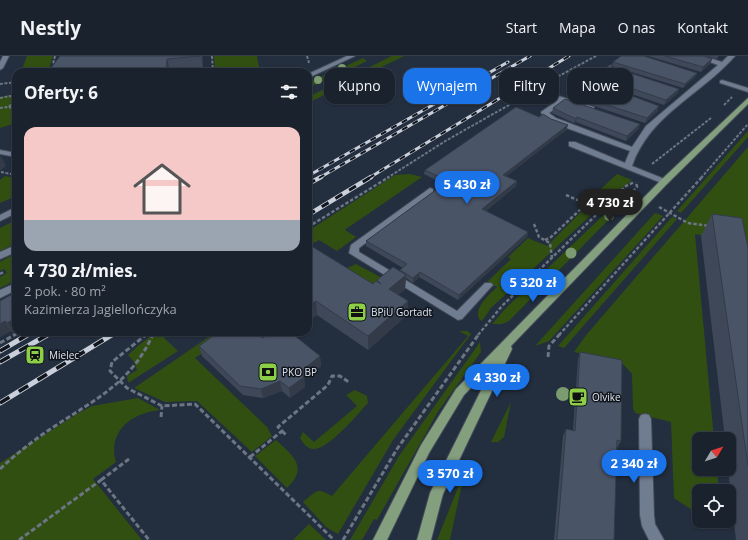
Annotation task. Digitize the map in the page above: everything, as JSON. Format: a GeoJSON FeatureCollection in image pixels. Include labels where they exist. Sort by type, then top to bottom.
{"type":"FeatureCollection","features":[{"type":"Feature","properties":{"kind":"main road"},"geometry":{"type":"LineString","coordinates":[[380,540],[425,450],[460,392],[664,182],[748,100]]}},
{"type":"Feature","properties":{"kind":"main road"},"geometry":{"type":"LineString","coordinates":[[424,540],[437,493],[510,342]]}},
{"type":"Feature","properties":{"kind":"street"},"geometry":{"type":"LineString","coordinates":[[0,68],[6,56]]}},
{"type":"Feature","properties":{"kind":"street"},"geometry":{"type":"LineString","coordinates":[[312,74],[352,56]]}},
{"type":"Feature","properties":{"kind":"street"},"geometry":{"type":"LineString","coordinates":[[696,56],[724,64]]}},
{"type":"Feature","properties":{"kind":"street"},"geometry":{"type":"LineString","coordinates":[[628,167],[645,127],[732,56]]}},
{"type":"Feature","properties":{"kind":"street"},"geometry":{"type":"LineString","coordinates":[[722,82],[745,89]]}},
{"type":"Feature","properties":{"kind":"street"},"geometry":{"type":"LineString","coordinates":[[559,98],[598,110]]}},
{"type":"Feature","properties":{"kind":"street"},"geometry":{"type":"LineString","coordinates":[[564,99],[548,109],[545,112],[546,115],[553,120],[634,150]]}},
{"type":"Feature","properties":{"kind":"street"},"geometry":{"type":"LineString","coordinates":[[572,144],[664,182]]}},
{"type":"Feature","properties":{"kind":"street"},"geometry":{"type":"LineString","coordinates":[[0,152],[12,154]]}},
{"type":"Feature","properties":{"kind":"street"},"geometry":{"type":"LineString","coordinates":[[430,191],[354,247],[354,253],[458,316],[488,285]]}},
{"type":"Feature","properties":{"kind":"street"},"geometry":{"type":"LineString","coordinates":[[0,218],[12,212]]}},
{"type":"Feature","properties":{"kind":"street"},"geometry":{"type":"LineString","coordinates":[[0,256],[12,250]]}},
{"type":"Feature","properties":{"kind":"street"},"geometry":{"type":"LineString","coordinates":[[0,294],[12,288]]}},
{"type":"Feature","properties":{"kind":"street"},"geometry":{"type":"LineString","coordinates":[[645,419],[647,515],[649,526],[657,540]]}},
{"type":"Feature","properties":{"kind":"path"},"geometry":{"type":"LineString","coordinates":[[56,56],[53,64],[62,65]]}},
{"type":"Feature","properties":{"kind":"path"},"geometry":{"type":"LineString","coordinates":[[212,56],[212,68]]}},
{"type":"Feature","properties":{"kind":"path"},"geometry":{"type":"LineString","coordinates":[[307,56],[310,65]]}},
{"type":"Feature","properties":{"kind":"path"},"geometry":{"type":"LineString","coordinates":[[559,76],[596,56]]}},
{"type":"Feature","properties":{"kind":"path"},"geometry":{"type":"LineString","coordinates":[[0,84],[12,82]]}},
{"type":"Feature","properties":{"kind":"path"},"geometry":{"type":"LineString","coordinates":[[719,110],[745,89]]}},
{"type":"Feature","properties":{"kind":"path"},"geometry":{"type":"LineString","coordinates":[[0,98],[12,97]]}},
{"type":"Feature","properties":{"kind":"path"},"geometry":{"type":"LineString","coordinates":[[0,108],[12,104]]}},
{"type":"Feature","properties":{"kind":"path"},"geometry":{"type":"LineString","coordinates":[[312,224],[447,140],[510,104]]}},
{"type":"Feature","properties":{"kind":"path"},"geometry":{"type":"LineString","coordinates":[[9,106],[12,110]]}},
{"type":"Feature","properties":{"kind":"path"},"geometry":{"type":"LineString","coordinates":[[642,173],[714,115]]}},
{"type":"Feature","properties":{"kind":"path"},"geometry":{"type":"LineString","coordinates":[[548,357],[549,346],[669,214],[748,124]]}},
{"type":"Feature","properties":{"kind":"path"},"geometry":{"type":"LineString","coordinates":[[1,172],[12,174]]}},
{"type":"Feature","properties":{"kind":"path"},"geometry":{"type":"LineString","coordinates":[[632,178],[636,180]]}},
{"type":"Feature","properties":{"kind":"path"},"geometry":{"type":"LineString","coordinates":[[566,195],[584,203],[626,198],[637,187],[636,180]]}},
{"type":"Feature","properties":{"kind":"path"},"geometry":{"type":"LineString","coordinates":[[343,540],[397,449],[481,330],[502,306],[614,200],[626,186],[636,180]]}},
{"type":"Feature","properties":{"kind":"path"},"geometry":{"type":"LineString","coordinates":[[545,240],[551,237],[583,207],[584,203]]}},
{"type":"Feature","properties":{"kind":"path"},"geometry":{"type":"LineString","coordinates":[[659,207],[669,214],[688,223],[716,228]]}},
{"type":"Feature","properties":{"kind":"path"},"geometry":{"type":"LineString","coordinates":[[534,224],[539,237],[550,243],[552,258]]}},
{"type":"Feature","properties":{"kind":"path"},"geometry":{"type":"LineString","coordinates":[[0,274],[4,272]]}},
{"type":"Feature","properties":{"kind":"path"},"geometry":{"type":"LineString","coordinates":[[0,343],[13,336]]}},
{"type":"Feature","properties":{"kind":"path"},"geometry":{"type":"LineString","coordinates":[[145,336],[112,362],[110,371],[120,382],[127,388],[162,406],[196,404],[334,540]]}},
{"type":"Feature","properties":{"kind":"path"},"geometry":{"type":"LineString","coordinates":[[0,469],[31,441],[101,398],[120,382],[144,356],[152,336]]}},
{"type":"Feature","properties":{"kind":"path"},"geometry":{"type":"LineString","coordinates":[[287,436],[278,427],[328,385],[332,376],[340,376],[350,383]]}},
{"type":"Feature","properties":{"kind":"path"},"geometry":{"type":"LineString","coordinates":[[161,417],[162,406]]}},
{"type":"Feature","properties":{"kind":"path"},"geometry":{"type":"LineString","coordinates":[[250,457],[282,431]]}},
{"type":"Feature","properties":{"kind":"path"},"geometry":{"type":"LineString","coordinates":[[19,540],[129,459]]}},
{"type":"Feature","properties":{"kind":"path"},"geometry":{"type":"LineString","coordinates":[[100,480],[149,540]]}},
{"type":"Feature","properties":{"kind":"green space"},"geometry":{"type":"Polygon","coordinates":[[[27,56],[53,56],[49,68],[22,68],[27,56]]]}},
{"type":"Feature","properties":{"kind":"green space"},"geometry":{"type":"Polygon","coordinates":[[[214,56],[257,56],[259,68],[215,68],[214,56]]]}},
{"type":"Feature","properties":{"kind":"green space"},"geometry":{"type":"Polygon","coordinates":[[[392,56],[404,56],[379,68],[367,68],[392,56]]]}},
{"type":"Feature","properties":{"kind":"green space"},"geometry":{"type":"Polygon","coordinates":[[[363,58],[367,61],[352,68],[341,68],[363,58]]]}},
{"type":"Feature","properties":{"kind":"green space"},"geometry":{"type":"Polygon","coordinates":[[[324,75],[324,81],[312,86],[312,81],[324,75]]]}},
{"type":"Feature","properties":{"kind":"green space"},"geometry":{"type":"Polygon","coordinates":[[[324,89],[324,95],[312,101],[312,95],[324,89]]]}},
{"type":"Feature","properties":{"kind":"green space"},"geometry":{"type":"Polygon","coordinates":[[[12,95],[12,124],[0,128],[0,97],[12,95]]]}},
{"type":"Feature","properties":{"kind":"green space"},"geometry":{"type":"Polygon","coordinates":[[[748,131],[748,137],[681,213],[677,211],[748,131]]]}},
{"type":"Feature","properties":{"kind":"green space"},"geometry":{"type":"Polygon","coordinates":[[[748,147],[748,261],[731,240],[695,234],[713,432],[692,432],[692,476],[718,476],[718,484],[692,484],[692,510],[674,498],[671,422],[635,413],[633,408],[632,374],[621,362],[574,352],[587,334],[748,147]]]}},
{"type":"Feature","properties":{"kind":"green space"},"geometry":{"type":"Polygon","coordinates":[[[410,174],[422,177],[346,229],[345,230],[356,237],[337,251],[319,240],[312,244],[312,228],[395,175],[410,174]]]}},
{"type":"Feature","properties":{"kind":"green space"},"geometry":{"type":"Polygon","coordinates":[[[617,174],[632,180],[610,198],[588,201],[617,174]]]}},
{"type":"Feature","properties":{"kind":"green space"},"geometry":{"type":"Polygon","coordinates":[[[5,176],[12,177],[12,198],[0,203],[0,180],[5,176]]]}},
{"type":"Feature","properties":{"kind":"green space"},"geometry":{"type":"Polygon","coordinates":[[[627,201],[509,321],[502,324],[492,324],[506,308],[615,204],[627,201]]]}},
{"type":"Feature","properties":{"kind":"green space"},"geometry":{"type":"Polygon","coordinates":[[[605,202],[491,308],[482,321],[479,319],[478,314],[481,305],[497,287],[487,282],[511,259],[508,257],[528,238],[547,246],[586,207],[584,205],[605,202]]]}},
{"type":"Feature","properties":{"kind":"green space"},"geometry":{"type":"Polygon","coordinates":[[[655,213],[663,216],[549,341],[535,346],[655,213]]]}},
{"type":"Feature","properties":{"kind":"green space"},"geometry":{"type":"Polygon","coordinates":[[[672,217],[677,219],[564,348],[558,346],[672,217]]]}},
{"type":"Feature","properties":{"kind":"green space"},"geometry":{"type":"Polygon","coordinates":[[[12,222],[12,245],[0,251],[0,228],[12,222]]]}},
{"type":"Feature","properties":{"kind":"green space"},"geometry":{"type":"Polygon","coordinates":[[[12,255],[12,282],[0,288],[0,277],[7,273],[4,269],[0,271],[0,262],[12,255]]]}},
{"type":"Feature","properties":{"kind":"green space"},"geometry":{"type":"Polygon","coordinates":[[[356,264],[386,280],[375,293],[340,271],[356,264]]]}},
{"type":"Feature","properties":{"kind":"green space"},"geometry":{"type":"Polygon","coordinates":[[[459,331],[467,331],[471,334],[393,440],[338,534],[326,527],[303,502],[319,491],[332,496],[468,336],[459,331]]]}},
{"type":"Feature","properties":{"kind":"green space"},"geometry":{"type":"Polygon","coordinates":[[[151,336],[167,336],[164,338],[178,351],[128,383],[127,376],[137,370],[134,362],[128,355],[151,336]]]}},
{"type":"Feature","properties":{"kind":"green space"},"geometry":{"type":"Polygon","coordinates":[[[210,336],[249,336],[235,344],[226,337],[195,358],[267,427],[272,436],[252,452],[197,401],[165,402],[134,388],[210,336]]]}},
{"type":"Feature","properties":{"kind":"green space"},"geometry":{"type":"Polygon","coordinates":[[[480,342],[481,352],[439,410],[377,520],[374,519],[362,540],[350,540],[399,456],[480,342]]]}},
{"type":"Feature","properties":{"kind":"green space"},"geometry":{"type":"Polygon","coordinates":[[[355,390],[367,396],[368,403],[335,438],[320,448],[314,449],[309,448],[302,442],[300,438],[303,432],[314,442],[357,406],[346,395],[355,390]]]}},
{"type":"Feature","properties":{"kind":"green space"},"geometry":{"type":"Polygon","coordinates":[[[138,398],[160,410],[140,415],[124,426],[115,441],[114,451],[116,462],[93,479],[142,540],[0,540],[0,463],[92,406],[138,398]]]}},
{"type":"Feature","properties":{"kind":"green space"},"geometry":{"type":"Polygon","coordinates":[[[511,402],[504,437],[498,442],[491,442],[511,402]]]}},
{"type":"Feature","properties":{"kind":"green space"},"geometry":{"type":"Polygon","coordinates":[[[276,440],[293,457],[298,468],[294,481],[287,488],[255,456],[276,440]]]}},
{"type":"Feature","properties":{"kind":"green space"},"geometry":{"type":"Polygon","coordinates":[[[465,470],[450,540],[437,540],[465,470]]]}},
{"type":"Feature","properties":{"kind":"green space"},"geometry":{"type":"Polygon","coordinates":[[[309,524],[326,540],[293,540],[309,524]]]}},
{"type":"Feature","properties":{"kind":"building"},"geometry":{"type":"Polygon","coordinates":[[[60,56],[200,56],[167,59],[166,68],[51,68],[60,56]]]}},
{"type":"Feature","properties":{"kind":"building"},"geometry":{"type":"Polygon","coordinates":[[[621,56],[644,56],[697,73],[685,84],[613,62],[621,56]]]}},
{"type":"Feature","properties":{"kind":"building"},"geometry":{"type":"Polygon","coordinates":[[[665,56],[703,56],[712,59],[703,67],[665,56]]]}},
{"type":"Feature","properties":{"kind":"building"},"geometry":{"type":"Polygon","coordinates":[[[611,64],[612,67],[615,68],[606,68],[611,64]]]}},
{"type":"Feature","properties":{"kind":"building"},"geometry":{"type":"Polygon","coordinates":[[[633,74],[679,89],[666,100],[633,89],[633,74]]]}},
{"type":"Feature","properties":{"kind":"building"},"geometry":{"type":"Polygon","coordinates":[[[633,96],[659,106],[647,118],[604,104],[633,104],[633,96]]]}},
{"type":"Feature","properties":{"kind":"building"},"geometry":{"type":"Polygon","coordinates":[[[565,99],[567,100],[567,104],[580,104],[640,124],[627,136],[577,117],[576,119],[553,108],[565,99]]]}},
{"type":"Feature","properties":{"kind":"building"},"geometry":{"type":"Polygon","coordinates":[[[516,107],[539,117],[543,114],[551,119],[568,125],[503,175],[517,181],[482,209],[528,232],[459,295],[420,272],[413,278],[400,270],[407,264],[366,241],[448,181],[425,170],[516,107]]]}},
{"type":"Feature","properties":{"kind":"building"},"geometry":{"type":"Polygon","coordinates":[[[712,214],[742,218],[748,248],[748,466],[712,214]]]}},
{"type":"Feature","properties":{"kind":"building"},"geometry":{"type":"Polygon","coordinates":[[[312,246],[373,284],[376,281],[381,284],[377,280],[393,267],[406,275],[389,289],[408,301],[368,336],[316,301],[313,303],[312,246]]]}},
{"type":"Feature","properties":{"kind":"building"},"geometry":{"type":"Polygon","coordinates":[[[12,294],[12,320],[7,323],[5,321],[0,324],[0,301],[12,294]]]}},
{"type":"Feature","properties":{"kind":"building","name":"PKO BP"},"geometry":{"type":"Polygon","coordinates":[[[213,336],[260,336],[263,338],[266,336],[295,336],[320,356],[299,373],[304,377],[289,388],[280,381],[261,389],[240,386],[199,346],[213,336]]]}},
{"type":"Feature","properties":{"kind":"building"},"geometry":{"type":"Polygon","coordinates":[[[580,352],[622,360],[621,441],[617,440],[614,540],[557,540],[566,429],[575,431],[580,352]]]}},
{"type":"Feature","properties":{"kind":"railway"},"geometry":{"type":"LineString","coordinates":[[319,178],[530,56]]}},
{"type":"Feature","properties":{"kind":"railway"},"geometry":{"type":"LineString","coordinates":[[369,178],[569,56]]}},
{"type":"Feature","properties":{"kind":"railway"},"geometry":{"type":"LineString","coordinates":[[312,174],[508,62]]}},
{"type":"Feature","properties":{"kind":"railway"},"geometry":{"type":"LineString","coordinates":[[312,182],[321,177]]}},
{"type":"Feature","properties":{"kind":"railway"},"geometry":{"type":"LineString","coordinates":[[312,213],[371,177]]}},
{"type":"Feature","properties":{"kind":"railway"},"geometry":{"type":"LineString","coordinates":[[0,351],[26,336]]}},
{"type":"Feature","properties":{"kind":"railway"},"geometry":{"type":"LineString","coordinates":[[0,362],[46,336]]}},
{"type":"Feature","properties":{"kind":"railway"},"geometry":{"type":"LineString","coordinates":[[0,403],[110,336]]}},
{"type":"Feature","properties":{"kind":"place","name":"BPiU Gortadt"},"geometry":{"type":"Point","coordinates":[357,312]}},
{"type":"Feature","properties":{"kind":"place","name":"Mielec"},"geometry":{"type":"Point","coordinates":[35,355]}},
{"type":"Feature","properties":{"kind":"place","name":"PKO BP"},"geometry":{"type":"Point","coordinates":[268,372]}},
{"type":"Feature","properties":{"kind":"place","name":"Olvike"},"geometry":{"type":"Point","coordinates":[578,397]}}]}
